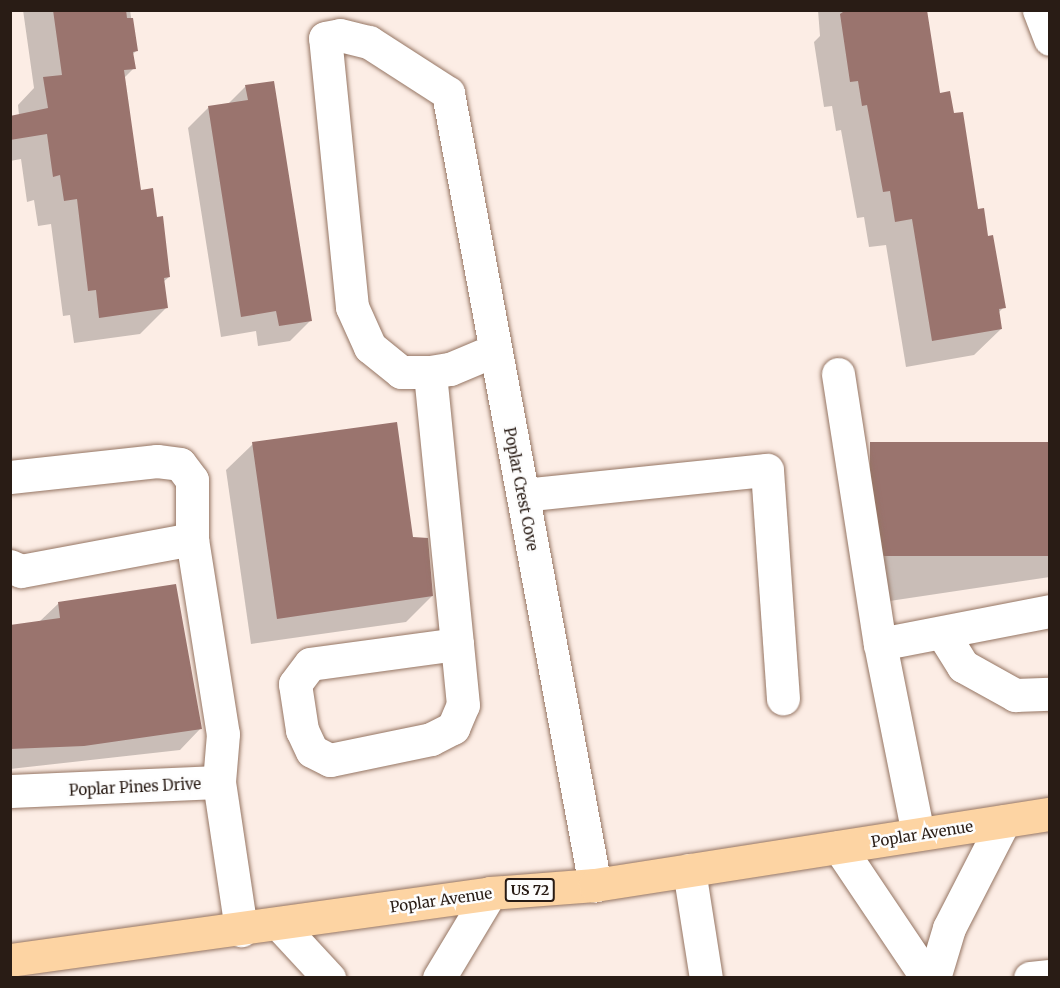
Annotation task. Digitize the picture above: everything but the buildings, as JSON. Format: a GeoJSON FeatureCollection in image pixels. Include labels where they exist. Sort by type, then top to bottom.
{"type":"FeatureCollection","features":[{"type":"Feature","properties":{"kind":"main road","name":"Poplar Avenue"},"geometry":{"type":"LineString","coordinates":[[10,960],[241,930],[490,893],[595,885],[1050,814]]}},
{"type":"Feature","properties":{"kind":"street"},"geometry":{"type":"LineString","coordinates":[[1039,10],[1050,39]]}},
{"type":"Feature","properties":{"kind":"street","name":"Poplar Crest Cove"},"geometry":{"type":"LineString","coordinates":[[429,372],[401,372],[370,347],[352,308],[325,38],[340,35],[369,42],[448,93],[595,885]]}},
{"type":"Feature","properties":{"kind":"street"},"geometry":{"type":"LineString","coordinates":[[457,644],[310,664],[295,684],[302,730],[312,751],[330,760],[431,739],[453,728],[463,705],[457,644],[429,372],[450,369],[495,350]]}},
{"type":"Feature","properties":{"kind":"street"},"geometry":{"type":"LineString","coordinates":[[838,374],[880,644],[918,834]]}},
{"type":"Feature","properties":{"kind":"street"},"geometry":{"type":"LineString","coordinates":[[10,477],[157,461],[180,464],[192,480],[192,539],[223,734],[219,782]]}},
{"type":"Feature","properties":{"kind":"street"},"geometry":{"type":"LineString","coordinates":[[523,495],[767,470],[783,698]]}},
{"type":"Feature","properties":{"kind":"street"},"geometry":{"type":"LineString","coordinates":[[10,566],[21,571],[192,539]]}},
{"type":"Feature","properties":{"kind":"street"},"geometry":{"type":"LineString","coordinates":[[880,644],[948,642],[1050,611]]}},
{"type":"Feature","properties":{"kind":"street"},"geometry":{"type":"LineString","coordinates":[[948,642],[1042,682],[1050,681]]}},
{"type":"Feature","properties":{"kind":"street"},"geometry":{"type":"LineString","coordinates":[[948,642],[963,666],[1015,695],[1050,694]]}},
{"type":"Feature","properties":{"kind":"street","name":"Poplar Pines Drive"},"geometry":{"type":"LineString","coordinates":[[10,791],[219,782],[241,930]]}},
{"type":"Feature","properties":{"kind":"street"},"geometry":{"type":"LineString","coordinates":[[934,978],[948,928],[1004,821]]}},
{"type":"Feature","properties":{"kind":"street"},"geometry":{"type":"LineString","coordinates":[[839,847],[927,978]]}},
{"type":"Feature","properties":{"kind":"street"},"geometry":{"type":"LineString","coordinates":[[689,870],[706,978]]}},
{"type":"Feature","properties":{"kind":"street"},"geometry":{"type":"LineString","coordinates":[[439,978],[490,893]]}},
{"type":"Feature","properties":{"kind":"street"},"geometry":{"type":"LineString","coordinates":[[279,924],[329,978]]}},
{"type":"Feature","properties":{"kind":"street"},"geometry":{"type":"LineString","coordinates":[[1030,978],[1050,976]]}}]}
